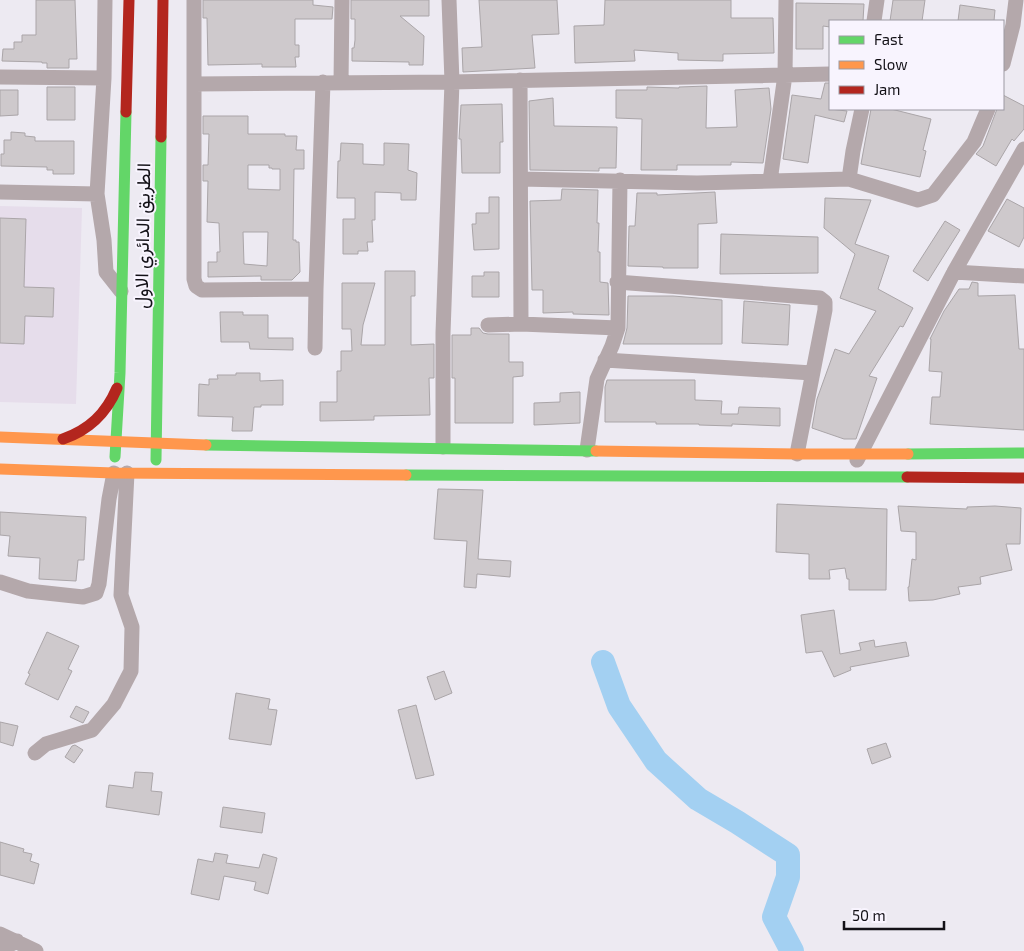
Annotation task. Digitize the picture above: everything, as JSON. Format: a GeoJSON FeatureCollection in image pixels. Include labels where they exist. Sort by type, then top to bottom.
{"type":"FeatureCollection","features":[{"type":"Feature","properties":{"kind":"main road","name":"الطريق الدائري الاول"},"geometry":{"type":"LineString","coordinates":[[120,473],[116,442],[120,373],[129,0]]}},
{"type":"Feature","properties":{"kind":"main road","name":"الطريق الدائري الاول"},"geometry":{"type":"LineString","coordinates":[[156,473],[163,0]]}},
{"type":"Feature","properties":{"kind":"main road"},"geometry":{"type":"LineString","coordinates":[[61,440],[82,431],[100,417],[114,397],[120,373]]}},
{"type":"Feature","properties":{"kind":"main road"},"geometry":{"type":"LineString","coordinates":[[0,437],[157,444],[797,454],[1024,453]]}},
{"type":"Feature","properties":{"kind":"main road"},"geometry":{"type":"LineString","coordinates":[[0,469],[120,473],[1023,479]]}},
{"type":"Feature","properties":{"kind":"street"},"geometry":{"type":"LineString","coordinates":[[105,0],[104,78],[97,194],[104,240],[106,272],[121,292]]}},
{"type":"Feature","properties":{"kind":"street"},"geometry":{"type":"LineString","coordinates":[[194,0],[194,278],[196,286],[202,290],[316,290]]}},
{"type":"Feature","properties":{"kind":"street"},"geometry":{"type":"LineString","coordinates":[[341,83],[342,0]]}},
{"type":"Feature","properties":{"kind":"street"},"geometry":{"type":"LineString","coordinates":[[443,448],[443,333],[452,82],[449,0]]}},
{"type":"Feature","properties":{"kind":"street"},"geometry":{"type":"LineString","coordinates":[[770,181],[785,75],[786,0]]}},
{"type":"Feature","properties":{"kind":"street"},"geometry":{"type":"LineString","coordinates":[[874,20],[877,0]]}},
{"type":"Feature","properties":{"kind":"street"},"geometry":{"type":"LineString","coordinates":[[1004,60],[1013,25],[1016,0]]}},
{"type":"Feature","properties":{"kind":"street"},"geometry":{"type":"LineString","coordinates":[[194,84],[452,82],[829,74]]}},
{"type":"Feature","properties":{"kind":"street"},"geometry":{"type":"LineString","coordinates":[[0,77],[104,78]]}},
{"type":"Feature","properties":{"kind":"street"},"geometry":{"type":"LineString","coordinates":[[520,80],[521,324]]}},
{"type":"Feature","properties":{"kind":"street"},"geometry":{"type":"LineString","coordinates":[[315,348],[323,82]]}},
{"type":"Feature","properties":{"kind":"street"},"geometry":{"type":"LineString","coordinates":[[849,179],[850,162],[862,110]]}},
{"type":"Feature","properties":{"kind":"street"},"geometry":{"type":"LineString","coordinates":[[521,179],[697,183],[849,179],[918,200],[926,199],[933,195],[974,142],[988,110]]}},
{"type":"Feature","properties":{"kind":"street"},"geometry":{"type":"LineString","coordinates":[[846,478],[954,272],[1024,149]]}},
{"type":"Feature","properties":{"kind":"street"},"geometry":{"type":"LineString","coordinates":[[587,450],[597,379],[618,328],[617,282],[620,180]]}},
{"type":"Feature","properties":{"kind":"street"},"geometry":{"type":"LineString","coordinates":[[0,192],[97,194]]}},
{"type":"Feature","properties":{"kind":"street"},"geometry":{"type":"LineString","coordinates":[[954,272],[1024,276]]}},
{"type":"Feature","properties":{"kind":"street"},"geometry":{"type":"LineString","coordinates":[[617,282],[820,298],[825,302],[797,454]]}},
{"type":"Feature","properties":{"kind":"street"},"geometry":{"type":"LineString","coordinates":[[488,325],[521,324],[618,328]]}},
{"type":"Feature","properties":{"kind":"street"},"geometry":{"type":"LineString","coordinates":[[605,360],[812,373]]}},
{"type":"Feature","properties":{"kind":"street"},"geometry":{"type":"LineString","coordinates":[[0,582],[28,591],[83,598],[96,593],[99,584],[107,516],[120,473]]}},
{"type":"Feature","properties":{"kind":"street"},"geometry":{"type":"LineString","coordinates":[[35,753],[46,744],[92,730],[114,704],[131,671],[132,627],[121,595],[120,473]]}},
{"type":"Feature","properties":{"kind":"street"},"geometry":{"type":"LineString","coordinates":[[0,934],[35,951]]}},
{"type":"Feature","properties":{"kind":"street"},"geometry":{"type":"LineString","coordinates":[[0,950],[17,941]]}},
{"type":"Feature","properties":{"kind":"shaded area"},"geometry":{"type":"Polygon","coordinates":[[[0,206],[82,208],[76,404],[0,402],[0,206]]]}},
{"type":"Feature","properties":{"kind":"building"},"geometry":{"type":"Polygon","coordinates":[[[36,0],[75,0],[77,59],[69,59],[69,68],[47,68],[47,63],[42,62],[2,61],[3,49],[14,49],[14,42],[22,42],[22,35],[36,35],[36,0]]]}},
{"type":"Feature","properties":{"kind":"building"},"geometry":{"type":"Polygon","coordinates":[[[203,0],[313,0],[313,5],[333,7],[332,19],[295,19],[295,45],[299,45],[299,57],[295,57],[296,67],[262,67],[262,64],[208,65],[207,18],[203,18],[203,0]]]}},
{"type":"Feature","properties":{"kind":"building"},"geometry":{"type":"Polygon","coordinates":[[[351,0],[429,0],[429,16],[400,16],[424,36],[423,65],[409,65],[409,62],[352,61],[355,19],[351,19],[351,0]]]}},
{"type":"Feature","properties":{"kind":"building"},"geometry":{"type":"Polygon","coordinates":[[[479,0],[557,0],[559,34],[532,35],[535,68],[463,72],[462,48],[482,47],[479,0]]]}},
{"type":"Feature","properties":{"kind":"building"},"geometry":{"type":"Polygon","coordinates":[[[605,0],[731,0],[731,18],[773,18],[774,53],[723,54],[723,61],[678,60],[678,53],[634,50],[635,61],[575,63],[574,26],[604,25],[605,0]]]}},
{"type":"Feature","properties":{"kind":"building"},"geometry":{"type":"Polygon","coordinates":[[[893,0],[925,0],[922,20],[890,20],[893,0]]]}},
{"type":"Feature","properties":{"kind":"building"},"geometry":{"type":"Polygon","coordinates":[[[796,3],[864,4],[863,20],[829,20],[829,27],[823,26],[823,49],[796,49],[796,3]]]}},
{"type":"Feature","properties":{"kind":"building"},"geometry":{"type":"Polygon","coordinates":[[[960,5],[995,10],[994,20],[958,20],[960,5]]]}},
{"type":"Feature","properties":{"kind":"building"},"geometry":{"type":"Polygon","coordinates":[[[825,83],[829,83],[829,110],[847,111],[844,122],[815,115],[808,163],[783,159],[792,95],[821,99],[825,83]]]}},
{"type":"Feature","properties":{"kind":"building"},"geometry":{"type":"Polygon","coordinates":[[[707,86],[706,128],[737,127],[735,90],[769,88],[771,109],[763,163],[731,162],[731,165],[677,165],[677,170],[641,170],[642,119],[616,118],[616,90],[647,90],[647,87],[679,88],[707,86]]]}},
{"type":"Feature","properties":{"kind":"building"},"geometry":{"type":"Polygon","coordinates":[[[47,87],[75,87],[75,120],[47,120],[47,87]]]}},
{"type":"Feature","properties":{"kind":"building"},"geometry":{"type":"Polygon","coordinates":[[[0,90],[18,90],[18,115],[0,116],[0,90]]]}},
{"type":"Feature","properties":{"kind":"building"},"geometry":{"type":"Polygon","coordinates":[[[1004,96],[1024,106],[1024,129],[1014,141],[1012,139],[996,166],[976,154],[983,146],[997,110],[1004,110],[1004,96]]]}},
{"type":"Feature","properties":{"kind":"building"},"geometry":{"type":"Polygon","coordinates":[[[553,98],[554,126],[617,127],[616,168],[599,168],[599,171],[530,170],[529,101],[553,98]]]}},
{"type":"Feature","properties":{"kind":"building"},"geometry":{"type":"Polygon","coordinates":[[[502,104],[503,142],[500,142],[500,173],[462,173],[461,139],[459,139],[461,105],[502,104]]]}},
{"type":"Feature","properties":{"kind":"building"},"geometry":{"type":"Polygon","coordinates":[[[871,110],[895,110],[931,119],[923,150],[926,151],[920,177],[861,164],[871,110]]]}},
{"type":"Feature","properties":{"kind":"building"},"geometry":{"type":"Polygon","coordinates":[[[203,116],[248,116],[248,134],[285,134],[285,136],[297,136],[296,150],[304,150],[304,169],[294,169],[293,240],[299,242],[300,272],[292,280],[261,280],[261,276],[208,277],[208,262],[217,262],[217,252],[220,252],[219,223],[207,222],[208,181],[203,181],[203,165],[208,165],[209,134],[203,134],[203,116]],[[248,165],[248,189],[280,190],[280,169],[269,168],[269,165],[248,165]],[[243,232],[244,264],[267,266],[268,232],[243,232]]]}},
{"type":"Feature","properties":{"kind":"building"},"geometry":{"type":"Polygon","coordinates":[[[11,132],[25,133],[25,136],[35,137],[35,141],[74,141],[74,174],[53,174],[53,170],[47,170],[47,167],[1,166],[1,154],[4,154],[4,140],[11,140],[11,132]]]}},
{"type":"Feature","properties":{"kind":"building"},"geometry":{"type":"Polygon","coordinates":[[[341,143],[363,144],[363,164],[384,165],[384,143],[409,144],[408,170],[417,173],[416,200],[401,200],[401,193],[375,192],[375,220],[372,220],[373,242],[367,242],[368,251],[358,251],[358,254],[343,254],[343,219],[355,219],[355,198],[337,198],[338,161],[340,161],[341,143]]]}},
{"type":"Feature","properties":{"kind":"building"},"geometry":{"type":"Polygon","coordinates":[[[562,189],[598,190],[597,223],[599,223],[600,282],[608,283],[609,315],[573,314],[573,312],[543,313],[543,290],[532,290],[530,201],[561,200],[562,189]]]}},
{"type":"Feature","properties":{"kind":"building"},"geometry":{"type":"Polygon","coordinates":[[[715,192],[717,223],[698,224],[698,268],[628,266],[629,226],[635,226],[637,193],[657,193],[657,195],[715,192]]]}},
{"type":"Feature","properties":{"kind":"building"},"geometry":{"type":"Polygon","coordinates":[[[489,197],[499,197],[499,249],[474,250],[472,224],[476,224],[476,213],[489,213],[489,197]]]}},
{"type":"Feature","properties":{"kind":"building"},"geometry":{"type":"Polygon","coordinates":[[[825,198],[871,200],[855,244],[889,256],[878,289],[913,308],[903,327],[900,326],[869,376],[877,378],[856,439],[844,439],[812,428],[817,399],[835,349],[849,354],[876,311],[840,298],[855,254],[824,228],[825,198]]]}},
{"type":"Feature","properties":{"kind":"building"},"geometry":{"type":"Polygon","coordinates":[[[1007,199],[1024,208],[1024,237],[1019,247],[988,231],[1007,199]]]}},
{"type":"Feature","properties":{"kind":"building"},"geometry":{"type":"Polygon","coordinates":[[[0,218],[26,219],[24,287],[54,288],[53,317],[25,316],[24,344],[0,343],[0,218]]]}},
{"type":"Feature","properties":{"kind":"building"},"geometry":{"type":"Polygon","coordinates":[[[945,221],[960,230],[928,281],[913,271],[945,221]]]}},
{"type":"Feature","properties":{"kind":"building"},"geometry":{"type":"Polygon","coordinates":[[[721,234],[818,237],[818,273],[720,274],[721,234]]]}},
{"type":"Feature","properties":{"kind":"building"},"geometry":{"type":"Polygon","coordinates":[[[385,271],[415,271],[415,296],[411,296],[411,345],[434,344],[434,378],[429,378],[430,415],[374,416],[374,420],[320,421],[320,402],[337,402],[337,371],[341,371],[341,351],[352,351],[351,329],[342,329],[342,283],[375,283],[363,325],[361,345],[385,345],[385,271]]]}},
{"type":"Feature","properties":{"kind":"building"},"geometry":{"type":"Polygon","coordinates":[[[484,272],[499,272],[499,297],[472,297],[472,276],[484,276],[484,272]]]}},
{"type":"Feature","properties":{"kind":"building"},"geometry":{"type":"Polygon","coordinates":[[[972,282],[978,283],[978,296],[1015,295],[1019,349],[1024,349],[1024,430],[930,424],[932,397],[940,397],[942,372],[929,371],[930,339],[944,311],[959,289],[969,289],[972,282]]]}},
{"type":"Feature","properties":{"kind":"building"},"geometry":{"type":"Polygon","coordinates":[[[628,296],[673,296],[722,300],[722,344],[623,344],[627,328],[628,296]]]}},
{"type":"Feature","properties":{"kind":"building"},"geometry":{"type":"Polygon","coordinates":[[[744,301],[790,305],[788,345],[742,343],[744,301]]]}},
{"type":"Feature","properties":{"kind":"building"},"geometry":{"type":"Polygon","coordinates":[[[220,312],[243,312],[243,315],[268,315],[268,338],[293,338],[293,350],[250,349],[249,342],[221,342],[220,312]]]}},
{"type":"Feature","properties":{"kind":"building"},"geometry":{"type":"Polygon","coordinates":[[[471,328],[479,328],[483,333],[488,334],[509,334],[509,362],[523,362],[523,376],[513,377],[513,423],[455,423],[455,378],[452,378],[452,335],[471,335],[471,328]]]}},
{"type":"Feature","properties":{"kind":"building"},"geometry":{"type":"Polygon","coordinates":[[[236,373],[260,373],[260,381],[283,380],[283,405],[261,405],[261,407],[254,407],[252,431],[232,431],[233,417],[198,416],[199,384],[209,385],[209,379],[218,379],[217,375],[236,375],[236,373]]]}},
{"type":"Feature","properties":{"kind":"building"},"geometry":{"type":"Polygon","coordinates":[[[607,380],[695,380],[695,400],[722,401],[721,414],[738,414],[739,407],[780,408],[780,426],[605,422],[605,387],[607,380]]]}},
{"type":"Feature","properties":{"kind":"building"},"geometry":{"type":"Polygon","coordinates":[[[580,392],[580,423],[534,425],[534,403],[560,402],[560,393],[580,392]]]}},
{"type":"Feature","properties":{"kind":"building"},"geometry":{"type":"Polygon","coordinates":[[[438,489],[483,490],[478,559],[511,561],[510,577],[477,574],[476,588],[464,587],[467,541],[434,539],[438,489]]]}},
{"type":"Feature","properties":{"kind":"building"},"geometry":{"type":"Polygon","coordinates":[[[777,504],[887,509],[886,590],[849,590],[849,579],[847,579],[845,568],[829,570],[830,579],[809,579],[809,554],[776,552],[777,504]]]}},
{"type":"Feature","properties":{"kind":"building"},"geometry":{"type":"Polygon","coordinates":[[[898,506],[967,509],[967,507],[995,506],[1021,508],[1020,544],[1006,544],[1012,570],[980,577],[981,584],[958,587],[960,594],[933,600],[909,601],[908,587],[912,559],[916,560],[916,532],[901,531],[898,506]]]}},
{"type":"Feature","properties":{"kind":"building"},"geometry":{"type":"Polygon","coordinates":[[[0,512],[86,517],[84,560],[78,560],[76,581],[39,579],[40,558],[8,556],[10,536],[0,535],[0,512]]]}},
{"type":"Feature","properties":{"kind":"building"},"geometry":{"type":"Polygon","coordinates":[[[834,610],[840,654],[861,650],[859,643],[874,640],[875,647],[906,642],[909,656],[850,667],[851,670],[834,677],[822,651],[806,653],[801,615],[834,610]]]}},
{"type":"Feature","properties":{"kind":"building"},"geometry":{"type":"Polygon","coordinates":[[[47,632],[79,646],[68,669],[72,671],[58,700],[25,684],[30,674],[28,673],[47,632]]]}},
{"type":"Feature","properties":{"kind":"building"},"geometry":{"type":"Polygon","coordinates":[[[444,671],[452,693],[435,700],[427,677],[444,671]]]}},
{"type":"Feature","properties":{"kind":"building"},"geometry":{"type":"Polygon","coordinates":[[[236,693],[270,699],[268,709],[277,710],[271,745],[229,739],[236,693]]]}},
{"type":"Feature","properties":{"kind":"building"},"geometry":{"type":"Polygon","coordinates":[[[416,705],[434,775],[416,779],[398,710],[416,705]]]}},
{"type":"Feature","properties":{"kind":"building"},"geometry":{"type":"Polygon","coordinates":[[[76,706],[89,712],[83,723],[70,717],[76,706]]]}},
{"type":"Feature","properties":{"kind":"building"},"geometry":{"type":"Polygon","coordinates":[[[0,722],[18,726],[13,746],[0,742],[0,722]]]}},
{"type":"Feature","properties":{"kind":"building"},"geometry":{"type":"Polygon","coordinates":[[[886,743],[891,757],[872,764],[867,749],[886,743]]]}},
{"type":"Feature","properties":{"kind":"building"},"geometry":{"type":"Polygon","coordinates":[[[75,745],[83,750],[74,763],[65,757],[72,746],[75,745]]]}},
{"type":"Feature","properties":{"kind":"building"},"geometry":{"type":"Polygon","coordinates":[[[135,772],[153,773],[151,791],[162,792],[159,815],[106,807],[109,785],[133,788],[135,772]]]}},
{"type":"Feature","properties":{"kind":"building"},"geometry":{"type":"Polygon","coordinates":[[[223,807],[265,813],[262,833],[220,827],[223,807]]]}},
{"type":"Feature","properties":{"kind":"building"},"geometry":{"type":"Polygon","coordinates":[[[0,842],[24,849],[23,852],[32,854],[30,861],[39,864],[34,884],[0,875],[0,842]]]}},
{"type":"Feature","properties":{"kind":"building"},"geometry":{"type":"Polygon","coordinates":[[[215,853],[228,855],[226,863],[259,868],[263,854],[277,858],[268,894],[254,890],[256,882],[224,876],[219,900],[191,894],[198,859],[213,862],[215,853]]]}},
{"type":"Feature","properties":{"kind":"waterway"},"geometry":{"type":"LineString","coordinates":[[603,662],[619,706],[656,761],[698,799],[788,855],[788,877],[774,917],[792,951]]}},
{"type":"Feature","properties":{"kind":"traffic: fast"},"geometry":{"type":"LineString","coordinates":[[115,457],[120,373],[126,112]]}},
{"type":"Feature","properties":{"kind":"traffic: fast"},"geometry":{"type":"LineString","coordinates":[[156,460],[161,137]]}},
{"type":"Feature","properties":{"kind":"traffic: fast"},"geometry":{"type":"LineString","coordinates":[[206,445],[596,451]]}},
{"type":"Feature","properties":{"kind":"traffic: fast"},"geometry":{"type":"LineString","coordinates":[[908,454],[1024,453]]}},
{"type":"Feature","properties":{"kind":"traffic: fast"},"geometry":{"type":"LineString","coordinates":[[406,475],[907,477]]}},
{"type":"Feature","properties":{"kind":"traffic: slow"},"geometry":{"type":"LineString","coordinates":[[0,437],[206,445]]}},
{"type":"Feature","properties":{"kind":"traffic: slow"},"geometry":{"type":"LineString","coordinates":[[596,451],[908,454]]}},
{"type":"Feature","properties":{"kind":"traffic: slow"},"geometry":{"type":"LineString","coordinates":[[0,469],[114,473],[406,475]]}},
{"type":"Feature","properties":{"kind":"traffic: jam"},"geometry":{"type":"LineString","coordinates":[[126,112],[129,0]]}},
{"type":"Feature","properties":{"kind":"traffic: jam"},"geometry":{"type":"LineString","coordinates":[[161,137],[163,0]]}},
{"type":"Feature","properties":{"kind":"traffic: jam"},"geometry":{"type":"LineString","coordinates":[[63,439],[81,431],[96,420],[108,406],[117,388]]}},
{"type":"Feature","properties":{"kind":"traffic: jam"},"geometry":{"type":"LineString","coordinates":[[907,477],[1024,478]]}}]}
